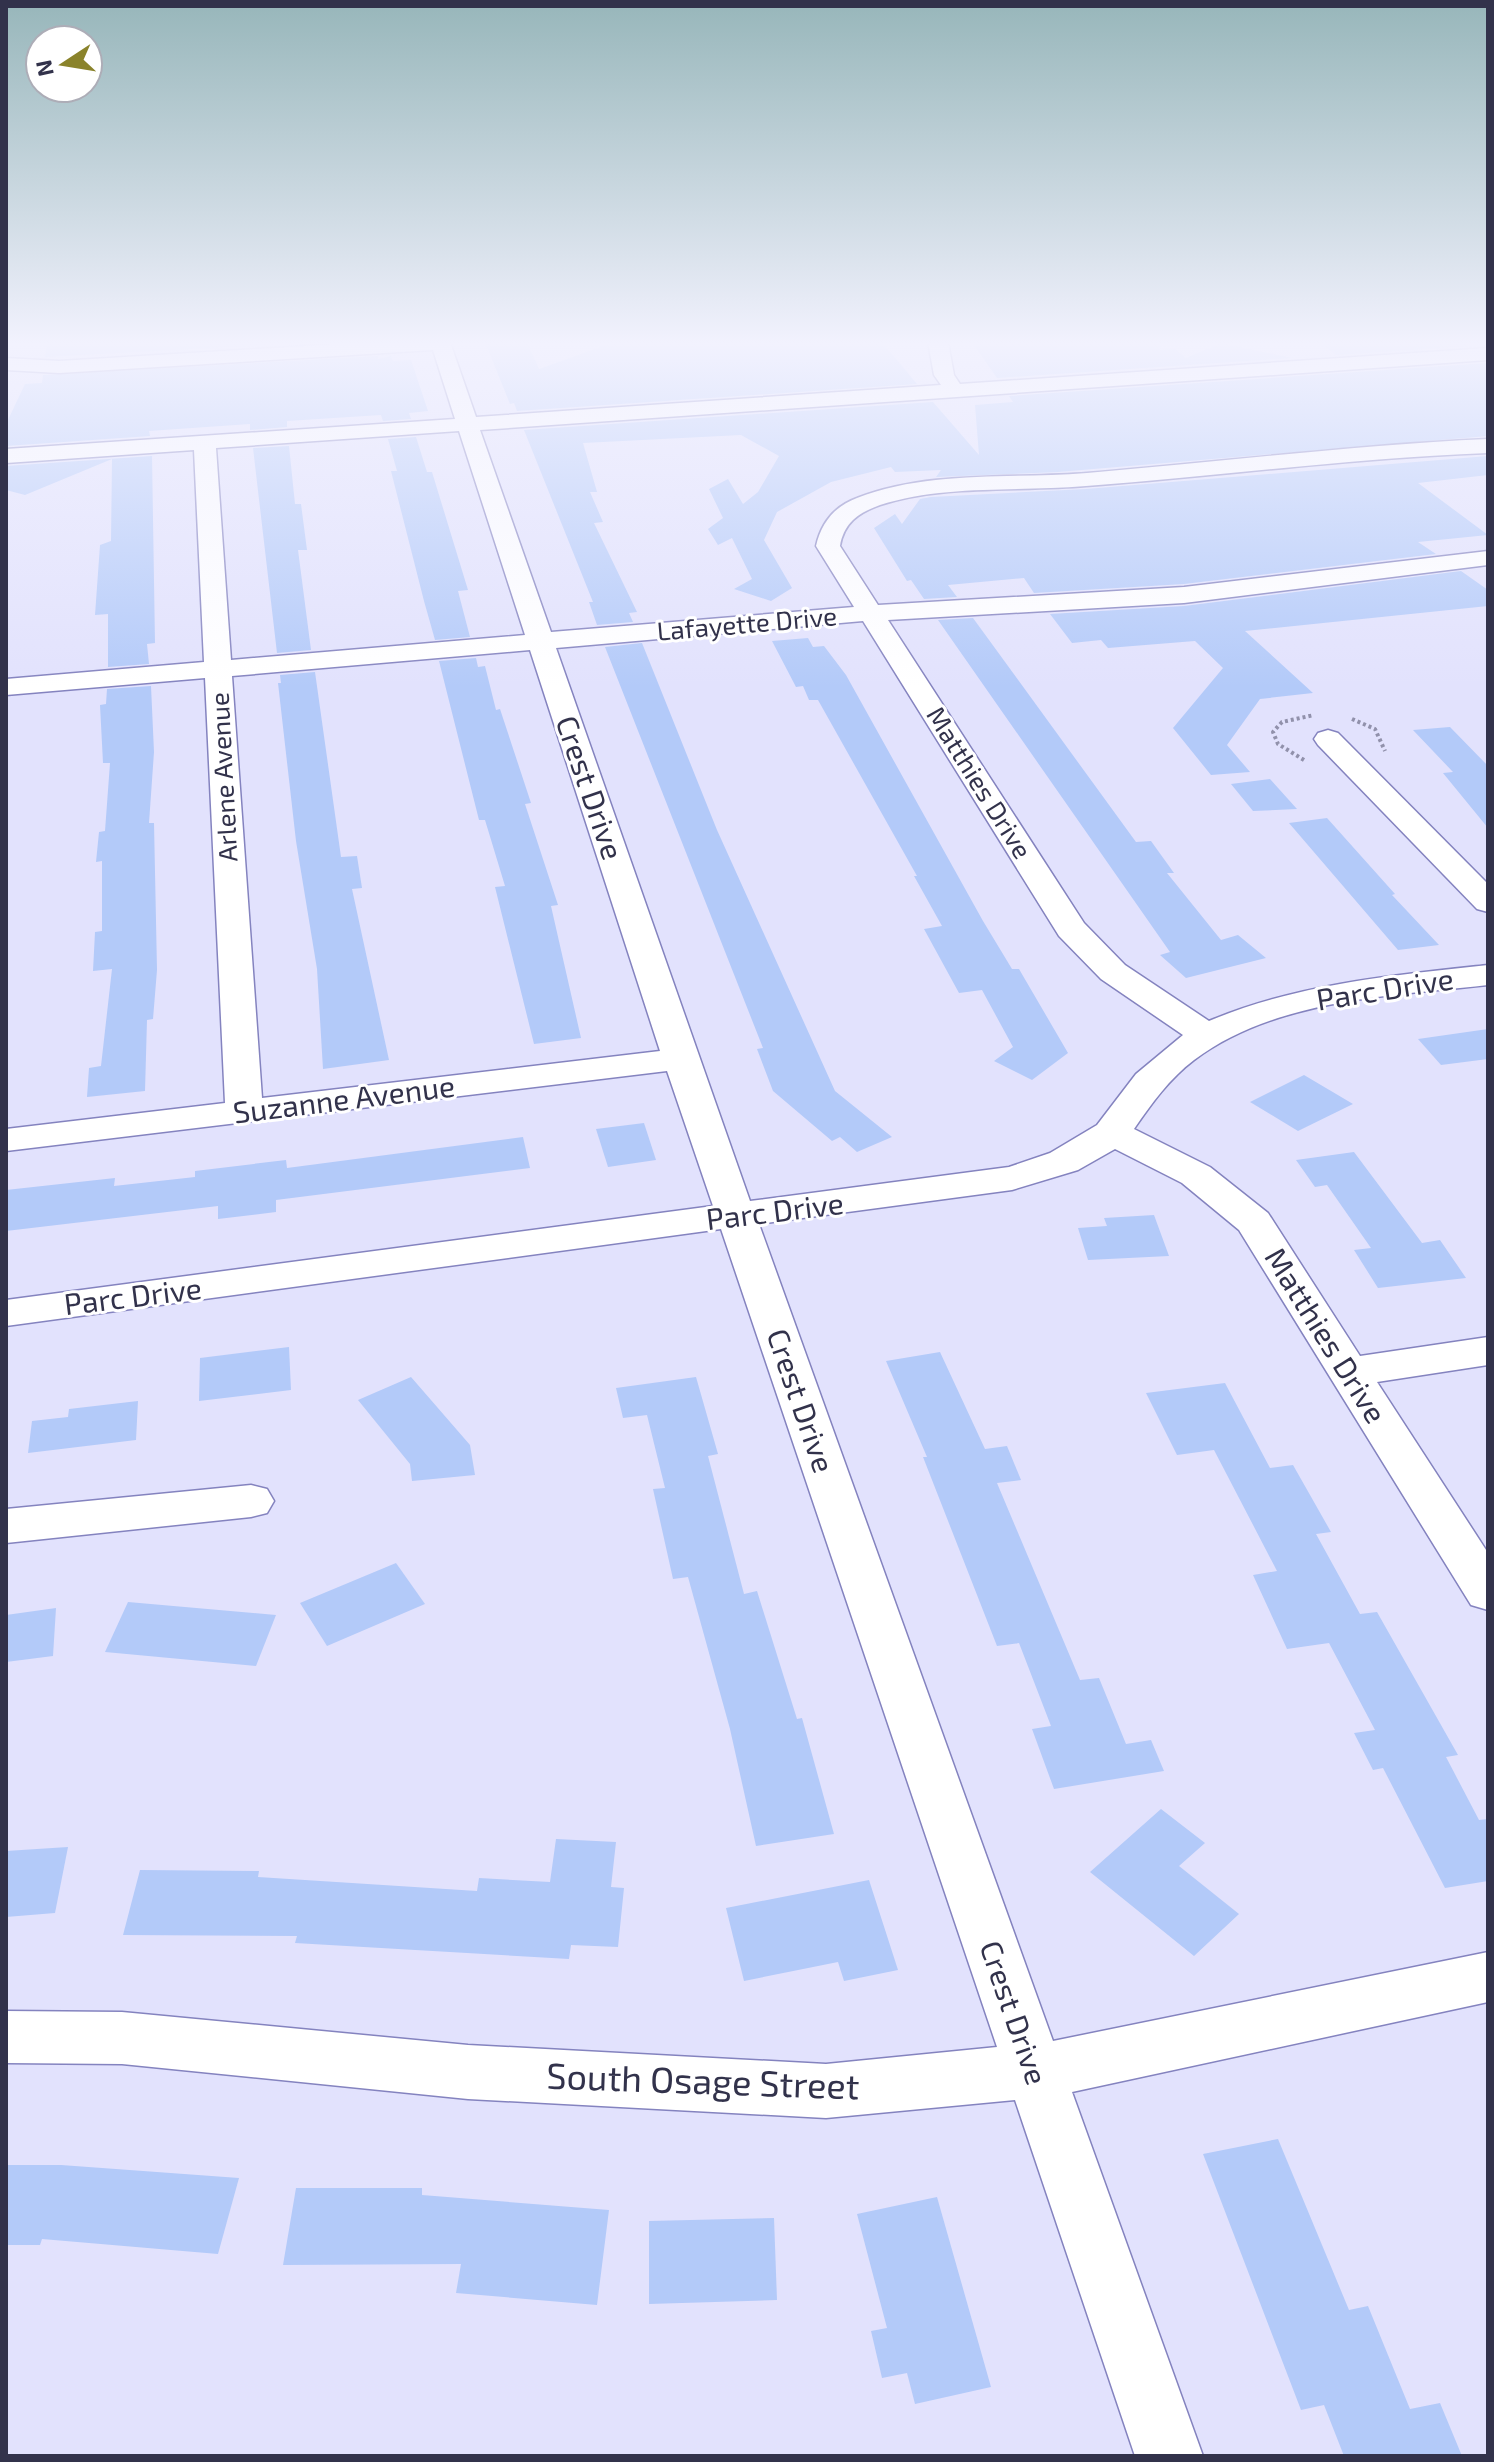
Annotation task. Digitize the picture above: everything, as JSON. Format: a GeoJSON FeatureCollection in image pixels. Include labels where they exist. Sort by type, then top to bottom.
{"type":"FeatureCollection","features":[{"type":"Feature","properties":{"kind":"street","name":"Arlene Avenue"},"geometry":{"type":"LineString","coordinates":[[206,457],[244,1112]]}},
{"type":"Feature","properties":{"kind":"street","name":"Crest Drive"},"geometry":{"type":"LineString","coordinates":[[478,457],[681,1059],[1169,2456]]}},
{"type":"Feature","properties":{"kind":"street","name":"Matthies Drive"},"geometry":{"type":"LineString","coordinates":[[1207,1035],[1113,972],[1071,929],[828,546],[830,529],[850,509],[876,499],[940,489],[1110,478],[1326,457]]}},
{"type":"Feature","properties":{"kind":"street","name":"Lafayette Drive"},"geometry":{"type":"LineString","coordinates":[[6,687],[869,613],[1184,595],[1488,558]]}},
{"type":"Feature","properties":{"kind":"street"},"geometry":{"type":"LineString","coordinates":[[1328,739],[1488,902]]}},
{"type":"Feature","properties":{"kind":"street","name":"Parc Drive"},"geometry":{"type":"LineString","coordinates":[[6,1313],[1012,1178],[1068,1162],[1111,1132],[1141,1091],[1183,1051],[1207,1035],[1254,1016],[1311,1001],[1396,985],[1488,975]]}},
{"type":"Feature","properties":{"kind":"street","name":"Suzanne Avenue"},"geometry":{"type":"LineString","coordinates":[[6,1140],[681,1059]]}},
{"type":"Feature","properties":{"kind":"street","name":"Matthies Drive"},"geometry":{"type":"LineString","coordinates":[[1111,1132],[1196,1175],[1254,1222],[1346,1372],[1488,1592]]}},
{"type":"Feature","properties":{"kind":"street"},"geometry":{"type":"LineString","coordinates":[[1346,1372],[1488,1351]]}},
{"type":"Feature","properties":{"kind":"street"},"geometry":{"type":"LineString","coordinates":[[6,1526],[251,1501]]}},
{"type":"Feature","properties":{"kind":"street","name":"South Osage Street"},"geometry":{"type":"LineString","coordinates":[[6,2037],[122,2038],[468,2072],[826,2091],[1033,2071],[1108,2059],[1488,1977]]}},
{"type":"Feature","properties":{"kind":"building"},"geometry":{"type":"Polygon","coordinates":[[[139,457],[152,457],[155,643],[147,644],[149,664],[108,667],[108,614],[95,615],[100,545],[111,541],[112,459],[25,495],[6,490],[6,466],[139,457]]]}},
{"type":"Feature","properties":{"kind":"building"},"geometry":{"type":"Polygon","coordinates":[[[254,457],[290,457],[295,504],[301,504],[307,550],[298,550],[311,650],[277,653],[254,457]]]}},
{"type":"Feature","properties":{"kind":"building"},"geometry":{"type":"Polygon","coordinates":[[[393,457],[422,457],[427,472],[432,472],[468,590],[458,591],[470,637],[435,640],[391,471],[397,471],[393,457]]]}},
{"type":"Feature","properties":{"kind":"building"},"geometry":{"type":"Polygon","coordinates":[[[535,457],[587,457],[597,492],[590,492],[603,522],[594,523],[637,612],[629,613],[633,622],[597,625],[589,602],[593,602],[535,457]]]}},
{"type":"Feature","properties":{"kind":"building"},"geometry":{"type":"Polygon","coordinates":[[[778,457],[1238,457],[1058,472],[936,477],[941,470],[895,472],[891,467],[831,482],[777,512],[764,540],[792,588],[771,601],[734,589],[752,579],[732,538],[718,545],[708,529],[723,518],[709,489],[728,479],[743,504],[758,492],[778,457]]]}},
{"type":"Feature","properties":{"kind":"building"},"geometry":{"type":"Polygon","coordinates":[[[1488,457],[1488,475],[1418,483],[1488,535],[1418,542],[1436,554],[1184,584],[1034,593],[1024,578],[948,585],[957,597],[924,599],[911,580],[907,581],[874,528],[895,514],[902,524],[920,499],[1488,457]]]}},
{"type":"Feature","properties":{"kind":"building"},"geometry":{"type":"Polygon","coordinates":[[[1461,571],[1488,590],[1488,606],[1245,631],[1313,693],[1260,699],[1227,745],[1250,772],[1211,775],[1173,728],[1223,668],[1195,641],[1108,648],[1101,640],[1072,643],[1050,614],[1184,606],[1461,571]]]}},
{"type":"Feature","properties":{"kind":"building"},"geometry":{"type":"Polygon","coordinates":[[[973,618],[1136,842],[1151,841],[1174,873],[1167,873],[1221,940],[1238,935],[1266,958],[1186,978],[1160,955],[1170,952],[938,620],[973,618]]]}},
{"type":"Feature","properties":{"kind":"building"},"geometry":{"type":"Polygon","coordinates":[[[808,638],[813,647],[824,646],[846,675],[983,921],[1012,969],[1019,969],[1068,1053],[1032,1080],[994,1061],[1013,1047],[982,990],[959,993],[924,929],[942,926],[914,876],[917,876],[818,700],[809,700],[803,686],[796,687],[772,641],[808,638]]]}},
{"type":"Feature","properties":{"kind":"building"},"geometry":{"type":"Polygon","coordinates":[[[642,643],[717,830],[835,1091],[892,1137],[857,1152],[840,1137],[832,1141],[773,1091],[757,1049],[763,1048],[605,647],[642,643]]]}},
{"type":"Feature","properties":{"kind":"building"},"geometry":{"type":"Polygon","coordinates":[[[476,658],[478,667],[485,666],[496,710],[500,709],[531,803],[525,804],[558,905],[551,906],[581,1038],[534,1044],[495,887],[505,886],[485,820],[479,820],[439,661],[476,658]]]}},
{"type":"Feature","properties":{"kind":"building"},"geometry":{"type":"Polygon","coordinates":[[[315,672],[341,857],[357,856],[362,888],[352,889],[389,1060],[323,1069],[317,969],[296,841],[278,683],[281,683],[280,675],[315,672]]]}},
{"type":"Feature","properties":{"kind":"building"},"geometry":{"type":"Polygon","coordinates":[[[151,686],[154,752],[149,823],[154,823],[157,970],[153,1019],[147,1020],[145,1091],[87,1097],[89,1068],[101,1066],[112,969],[93,971],[95,932],[102,931],[102,861],[96,862],[99,832],[105,831],[110,763],[103,763],[100,705],[106,704],[107,689],[151,686]]]}},
{"type":"Feature","properties":{"kind":"building"},"geometry":{"type":"Polygon","coordinates":[[[1450,727],[1488,766],[1488,828],[1443,773],[1453,772],[1413,730],[1450,727]]]}},
{"type":"Feature","properties":{"kind":"building"},"geometry":{"type":"Polygon","coordinates":[[[1270,779],[1297,809],[1253,811],[1231,784],[1270,779]]]}},
{"type":"Feature","properties":{"kind":"building"},"geometry":{"type":"Polygon","coordinates":[[[1327,818],[1439,945],[1398,950],[1289,823],[1327,818]]]}},
{"type":"Feature","properties":{"kind":"building"},"geometry":{"type":"Polygon","coordinates":[[[1488,1029],[1488,1059],[1441,1065],[1418,1039],[1488,1029]]]}},
{"type":"Feature","properties":{"kind":"building"},"geometry":{"type":"Polygon","coordinates":[[[1304,1075],[1353,1104],[1298,1131],[1250,1102],[1304,1075]]]}},
{"type":"Feature","properties":{"kind":"building"},"geometry":{"type":"Polygon","coordinates":[[[644,1123],[656,1160],[608,1167],[596,1129],[644,1123]]]}},
{"type":"Feature","properties":{"kind":"building"},"geometry":{"type":"Polygon","coordinates":[[[523,1137],[530,1168],[276,1200],[276,1212],[218,1219],[218,1206],[6,1231],[6,1190],[115,1178],[114,1186],[195,1177],[195,1171],[286,1160],[287,1168],[523,1137]]]}},
{"type":"Feature","properties":{"kind":"building"},"geometry":{"type":"Polygon","coordinates":[[[1354,1152],[1422,1243],[1440,1240],[1466,1278],[1378,1288],[1354,1250],[1371,1248],[1327,1185],[1315,1187],[1296,1160],[1354,1152]]]}},
{"type":"Feature","properties":{"kind":"building"},"geometry":{"type":"Polygon","coordinates":[[[1154,1215],[1169,1256],[1088,1260],[1078,1228],[1107,1226],[1104,1218],[1154,1215]]]}},
{"type":"Feature","properties":{"kind":"building"},"geometry":{"type":"Polygon","coordinates":[[[289,1347],[291,1390],[199,1401],[200,1358],[289,1347]]]}},
{"type":"Feature","properties":{"kind":"building"},"geometry":{"type":"Polygon","coordinates":[[[940,1352],[985,1449],[1007,1446],[1021,1480],[997,1483],[1080,1680],[1099,1678],[1126,1744],[1151,1740],[1164,1771],[1054,1789],[1032,1729],[1051,1726],[1019,1643],[997,1646],[923,1457],[927,1457],[886,1361],[940,1352]]]}},
{"type":"Feature","properties":{"kind":"building"},"geometry":{"type":"Polygon","coordinates":[[[411,1377],[470,1445],[475,1475],[412,1481],[410,1464],[358,1400],[411,1377]]]}},
{"type":"Feature","properties":{"kind":"building"},"geometry":{"type":"Polygon","coordinates":[[[696,1377],[718,1454],[708,1456],[744,1594],[757,1591],[797,1719],[802,1718],[834,1834],[756,1846],[730,1729],[688,1577],[673,1579],[653,1489],[665,1488],[647,1415],[623,1418],[616,1388],[696,1377]]]}},
{"type":"Feature","properties":{"kind":"building"},"geometry":{"type":"Polygon","coordinates":[[[1225,1383],[1270,1468],[1293,1465],[1331,1532],[1316,1534],[1360,1614],[1377,1612],[1458,1755],[1446,1757],[1479,1820],[1488,1819],[1488,1881],[1445,1888],[1383,1768],[1373,1770],[1354,1733],[1375,1730],[1329,1643],[1287,1649],[1253,1575],[1277,1571],[1214,1450],[1177,1455],[1146,1393],[1225,1383]]]}},
{"type":"Feature","properties":{"kind":"building"},"geometry":{"type":"Polygon","coordinates":[[[138,1401],[136,1440],[28,1453],[32,1421],[68,1417],[69,1409],[138,1401]]]}},
{"type":"Feature","properties":{"kind":"building"},"geometry":{"type":"Polygon","coordinates":[[[396,1563],[425,1604],[327,1646],[300,1603],[396,1563]]]}},
{"type":"Feature","properties":{"kind":"building"},"geometry":{"type":"Polygon","coordinates":[[[128,1602],[276,1615],[256,1666],[105,1652],[128,1602]]]}},
{"type":"Feature","properties":{"kind":"building"},"geometry":{"type":"Polygon","coordinates":[[[56,1608],[53,1656],[6,1662],[6,1615],[56,1608]]]}},
{"type":"Feature","properties":{"kind":"building"},"geometry":{"type":"Polygon","coordinates":[[[1161,1809],[1205,1843],[1179,1866],[1239,1914],[1194,1956],[1090,1872],[1161,1809]]]}},
{"type":"Feature","properties":{"kind":"building"},"geometry":{"type":"Polygon","coordinates":[[[556,1839],[616,1842],[611,1887],[624,1888],[618,1947],[571,1945],[569,1959],[295,1943],[297,1936],[123,1935],[140,1870],[259,1871],[258,1877],[477,1891],[479,1878],[550,1882],[556,1839]]]}},
{"type":"Feature","properties":{"kind":"building"},"geometry":{"type":"Polygon","coordinates":[[[68,1847],[55,1913],[6,1917],[6,1851],[68,1847]]]}},
{"type":"Feature","properties":{"kind":"building"},"geometry":{"type":"Polygon","coordinates":[[[869,1880],[898,1970],[844,1981],[838,1962],[744,1981],[726,1908],[869,1880]]]}},
{"type":"Feature","properties":{"kind":"building"},"geometry":{"type":"Polygon","coordinates":[[[1278,2139],[1349,2310],[1368,2306],[1410,2409],[1440,2403],[1462,2456],[1344,2456],[1324,2405],[1301,2410],[1203,2154],[1278,2139]]]}},
{"type":"Feature","properties":{"kind":"building"},"geometry":{"type":"Polygon","coordinates":[[[6,2165],[61,2165],[239,2178],[218,2254],[42,2239],[40,2245],[6,2245],[6,2165]]]}},
{"type":"Feature","properties":{"kind":"building"},"geometry":{"type":"Polygon","coordinates":[[[296,2188],[422,2188],[422,2195],[609,2210],[597,2305],[456,2293],[461,2264],[283,2265],[296,2188]]]}},
{"type":"Feature","properties":{"kind":"building"},"geometry":{"type":"Polygon","coordinates":[[[937,2197],[991,2387],[915,2404],[907,2373],[882,2378],[871,2331],[887,2328],[857,2214],[937,2197]]]}},
{"type":"Feature","properties":{"kind":"building"},"geometry":{"type":"Polygon","coordinates":[[[774,2218],[777,2300],[649,2304],[649,2221],[774,2218]]]}}]}
